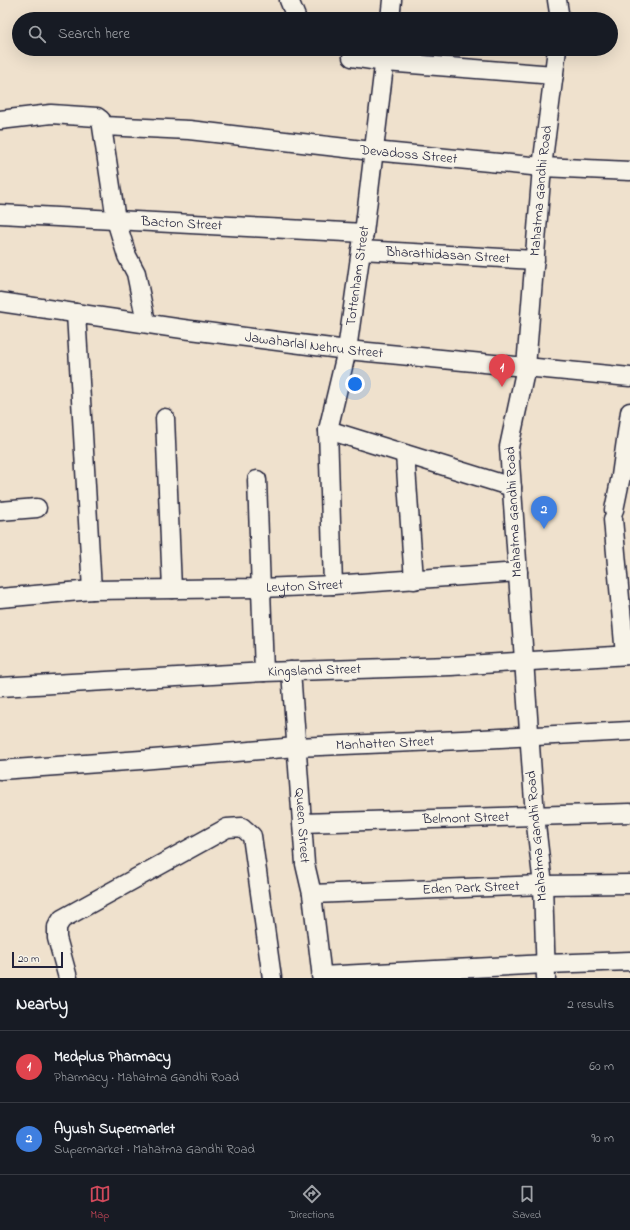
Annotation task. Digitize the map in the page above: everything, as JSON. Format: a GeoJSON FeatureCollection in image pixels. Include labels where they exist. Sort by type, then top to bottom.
{"type":"FeatureCollection","features":[{"type":"Feature","properties":{"kind":"street"},"geometry":{"type":"LineString","coordinates":[[289,0],[294,12]]}},
{"type":"Feature","properties":{"kind":"street"},"geometry":{"type":"LineString","coordinates":[[391,12],[392,0]]}},
{"type":"Feature","properties":{"kind":"street"},"geometry":{"type":"LineString","coordinates":[[557,0],[559,12]]}},
{"type":"Feature","properties":{"kind":"street"},"geometry":{"type":"LineString","coordinates":[[352,57],[369,56]]}},
{"type":"Feature","properties":{"kind":"street","name":"Tottenham Street"},"geometry":{"type":"LineString","coordinates":[[334,585],[328,430],[347,350],[363,241],[386,56]]}},
{"type":"Feature","properties":{"kind":"street"},"geometry":{"type":"LineString","coordinates":[[394,56],[554,75]]}},
{"type":"Feature","properties":{"kind":"street","name":"Mahatma Gandhi Road"},"geometry":{"type":"LineString","coordinates":[[546,971],[543,885],[535,816],[509,447],[526,367],[542,167],[556,56]]}},
{"type":"Feature","properties":{"kind":"street"},"geometry":{"type":"LineString","coordinates":[[0,120],[36,115],[64,114],[97,117],[101,120],[116,220],[127,256],[136,273],[146,322]]}},
{"type":"Feature","properties":{"kind":"street","name":"Devadoss Street"},"geometry":{"type":"LineString","coordinates":[[103,126],[189,130],[374,151],[542,167],[630,172]]}},
{"type":"Feature","properties":{"kind":"street","name":"Bacton Street"},"geometry":{"type":"LineString","coordinates":[[0,214],[116,220],[363,241]]}},
{"type":"Feature","properties":{"kind":"street","name":"Bharathidasan Street"},"geometry":{"type":"LineString","coordinates":[[363,241],[535,260]]}},
{"type":"Feature","properties":{"kind":"street","name":"Jawaharlal Nehru Street"},"geometry":{"type":"LineString","coordinates":[[0,302],[146,322],[183,329],[347,350],[630,376]]}},
{"type":"Feature","properties":{"kind":"street"},"geometry":{"type":"LineString","coordinates":[[76,313],[92,590]]}},
{"type":"Feature","properties":{"kind":"street"},"geometry":{"type":"LineString","coordinates":[[627,655],[613,515],[625,477],[630,412]]}},
{"type":"Feature","properties":{"kind":"street"},"geometry":{"type":"LineString","coordinates":[[165,418],[172,589]]}},
{"type":"Feature","properties":{"kind":"street"},"geometry":{"type":"LineString","coordinates":[[328,430],[512,488]]}},
{"type":"Feature","properties":{"kind":"street"},"geometry":{"type":"LineString","coordinates":[[405,454],[414,580]]}},
{"type":"Feature","properties":{"kind":"street"},"geometry":{"type":"LineString","coordinates":[[257,480],[264,672]]}},
{"type":"Feature","properties":{"kind":"street"},"geometry":{"type":"LineString","coordinates":[[0,511],[37,508]]}},
{"type":"Feature","properties":{"kind":"street","name":"Leyton Street"},"geometry":{"type":"LineString","coordinates":[[0,598],[92,590],[261,588],[334,585],[518,572]]}},
{"type":"Feature","properties":{"kind":"street","name":"Kingsland Street"},"geometry":{"type":"LineString","coordinates":[[0,687],[264,672],[451,666],[627,655]]}},
{"type":"Feature","properties":{"kind":"street","name":"Queen Street"},"geometry":{"type":"LineString","coordinates":[[291,671],[305,864],[312,894],[321,977]]}},
{"type":"Feature","properties":{"kind":"street","name":"Manhatten Street"},"geometry":{"type":"LineString","coordinates":[[0,770],[296,747],[630,731]]}},
{"type":"Feature","properties":{"kind":"street","name":"Belmont Street"},"geometry":{"type":"LineString","coordinates":[[302,823],[630,813]]}},
{"type":"Feature","properties":{"kind":"street"},"geometry":{"type":"LineString","coordinates":[[68,978],[57,938],[58,927],[62,919],[227,828],[242,827],[252,836],[272,978]]}},
{"type":"Feature","properties":{"kind":"street","name":"Eden Park Street"},"geometry":{"type":"LineString","coordinates":[[312,894],[543,885],[630,884]]}},
{"type":"Feature","properties":{"kind":"street"},"geometry":{"type":"LineString","coordinates":[[321,977],[546,971],[630,961]]}},
{"type":"Feature","properties":{"kind":"place","name":"Medplus Pharmacy"},"geometry":{"type":"Point","coordinates":[502,387]}},
{"type":"Feature","properties":{"kind":"place","name":"Ayush Supermarlet"},"geometry":{"type":"Point","coordinates":[544,529]}}]}
